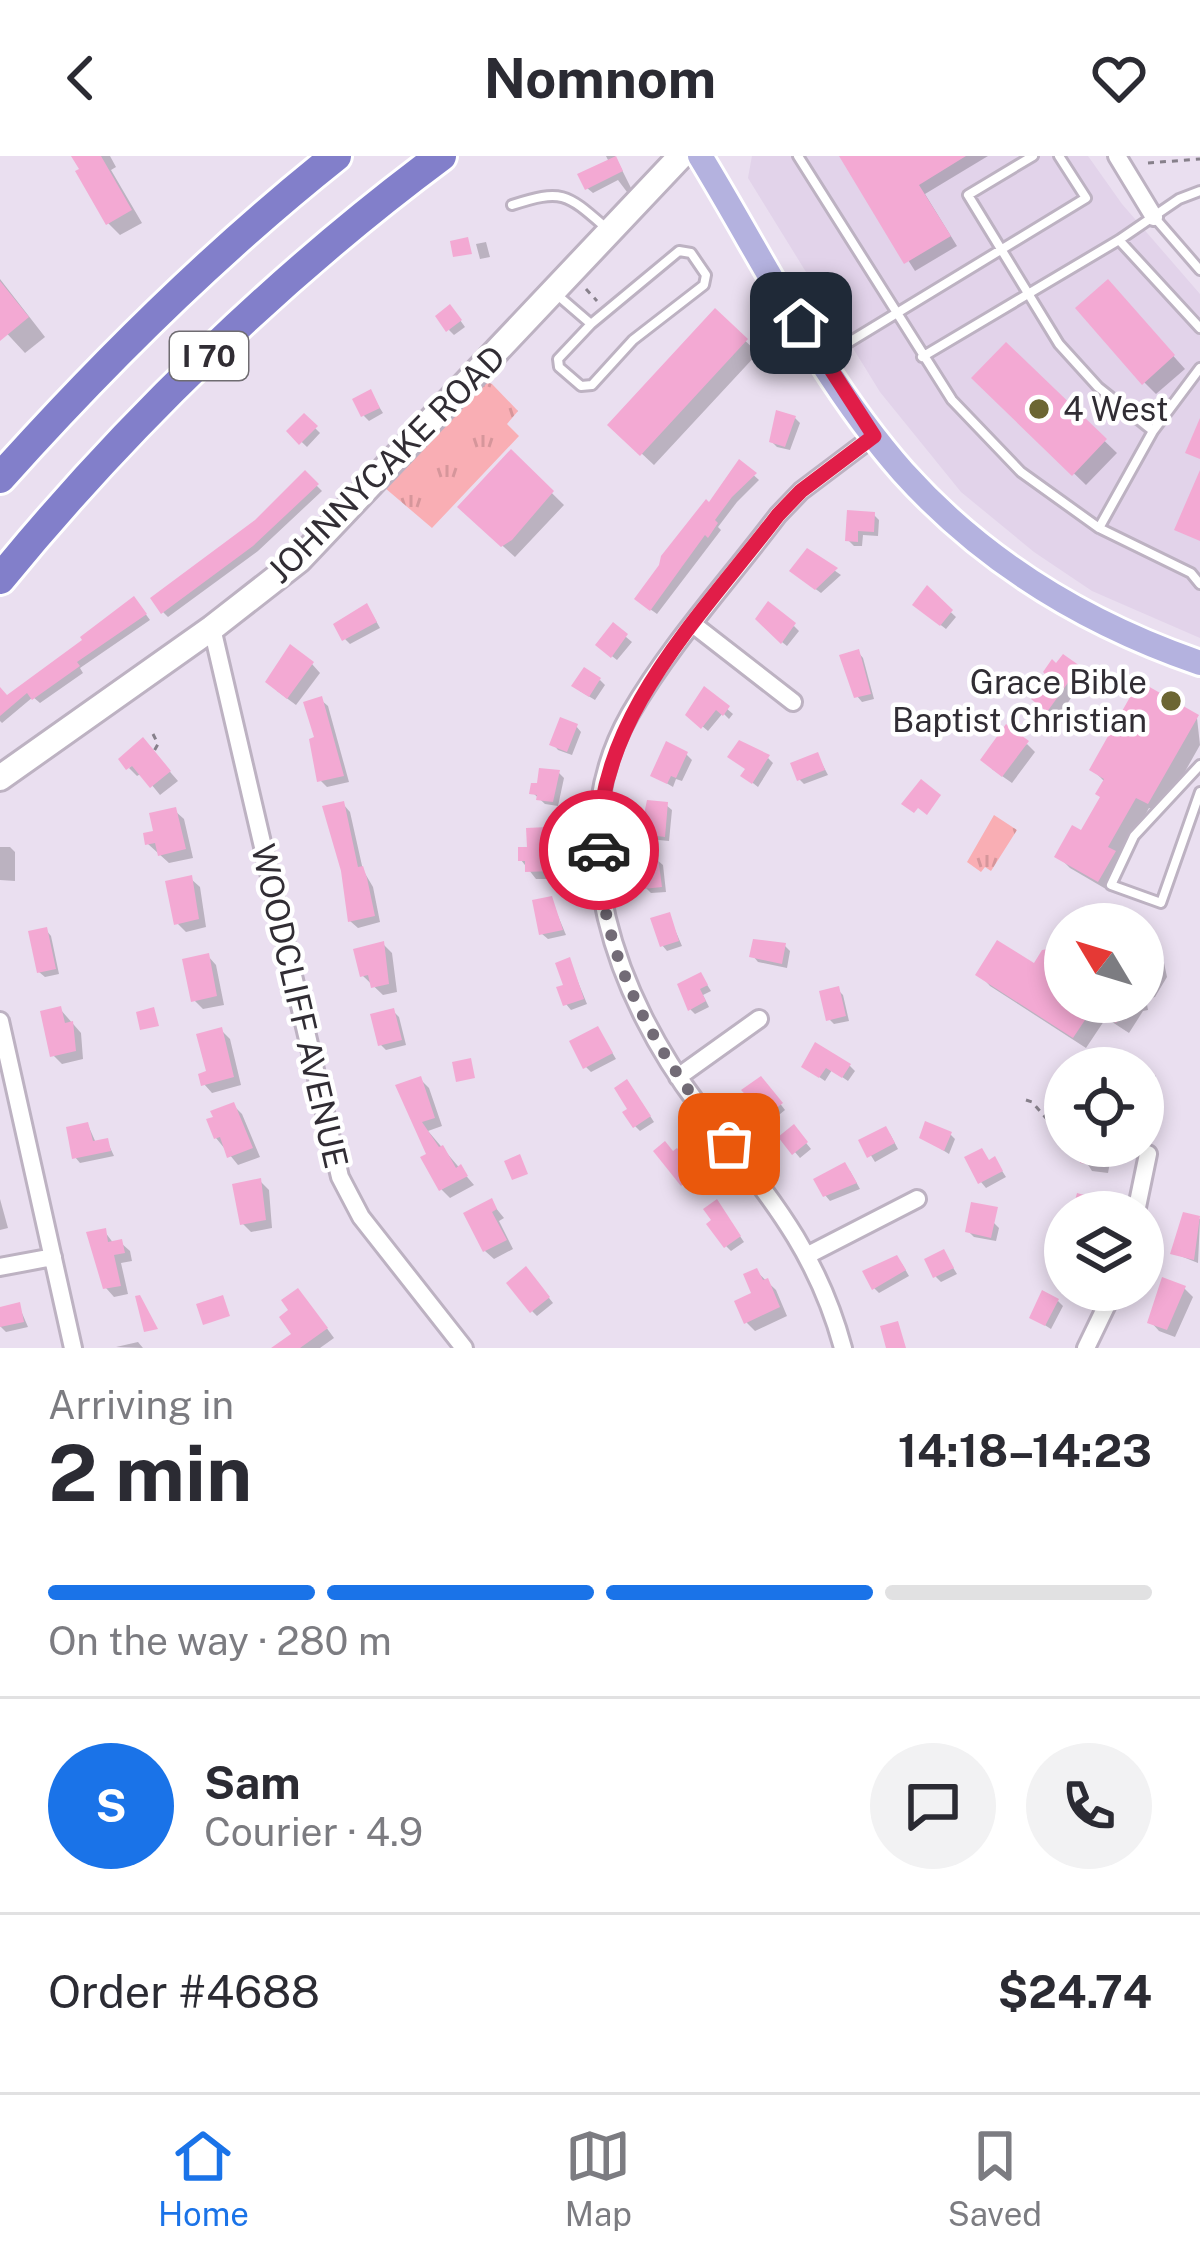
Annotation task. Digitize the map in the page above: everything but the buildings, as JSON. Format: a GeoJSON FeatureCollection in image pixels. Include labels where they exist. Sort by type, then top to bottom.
{"type":"FeatureCollection","features":[{"type":"Feature","properties":{"kind":"highway","name":"I 70"},"geometry":{"type":"LineString","coordinates":[[0,478],[106,363],[199,273],[336,156]]}},
{"type":"Feature","properties":{"kind":"highway","name":"I 70"},"geometry":{"type":"LineString","coordinates":[[0,579],[163,398],[338,237],[441,156]]}},
{"type":"Feature","properties":{"kind":"main road"},"geometry":{"type":"LineString","coordinates":[[700,156],[874,436],[939,508],[1017,572],[1112,629],[1200,663]]}},
{"type":"Feature","properties":{"kind":"street","name":"JOHNNYCAKE ROAD"},"geometry":{"type":"LineString","coordinates":[[0,778],[212,628],[299,560],[681,156]]}},
{"type":"Feature","properties":{"kind":"street"},"geometry":{"type":"LineString","coordinates":[[1117,156],[1154,217]]}},
{"type":"Feature","properties":{"kind":"street"},"geometry":{"type":"LineString","coordinates":[[842,1348],[808,1255],[782,1211],[654,1040],[622,970],[604,907],[598,838],[601,803],[617,742],[648,686],[801,491],[874,436]]}},
{"type":"Feature","properties":{"kind":"street"},"geometry":{"type":"LineString","coordinates":[[694,625],[793,702]]}},
{"type":"Feature","properties":{"kind":"street","name":"WOODCLIFF AVENUE"},"geometry":{"type":"LineString","coordinates":[[212,628],[340,1178],[361,1217],[464,1348]]}},
{"type":"Feature","properties":{"kind":"street"},"geometry":{"type":"LineString","coordinates":[[678,1077],[759,1019]]}},
{"type":"Feature","properties":{"kind":"street"},"geometry":{"type":"LineString","coordinates":[[0,1021],[73,1348]]}},
{"type":"Feature","properties":{"kind":"street"},"geometry":{"type":"LineString","coordinates":[[808,1255],[917,1198]]}},
{"type":"Feature","properties":{"kind":"street"},"geometry":{"type":"LineString","coordinates":[[0,1267],[53,1258]]}},
{"type":"Feature","properties":{"kind":"street"},"geometry":{"type":"LineString","coordinates":[[1086,1348],[1104,1311]]}},
{"type":"Feature","properties":{"kind":"lane"},"geometry":{"type":"LineString","coordinates":[[798,156],[922,357],[988,442],[1052,497],[1099,528],[1196,572],[1200,584]]}},
{"type":"Feature","properties":{"kind":"lane"},"geometry":{"type":"LineString","coordinates":[[1033,156],[968,195],[1027,296],[1078,368],[1153,431]]}},
{"type":"Feature","properties":{"kind":"lane"},"geometry":{"type":"LineString","coordinates":[[822,359],[1086,198],[1059,156]]}},
{"type":"Feature","properties":{"kind":"lane"},"geometry":{"type":"LineString","coordinates":[[922,357],[1200,191]]}},
{"type":"Feature","properties":{"kind":"lane"},"geometry":{"type":"LineString","coordinates":[[512,205],[548,193],[562,194],[610,232]]}},
{"type":"Feature","properties":{"kind":"lane"},"geometry":{"type":"LineString","coordinates":[[1154,217],[1200,270]]}},
{"type":"Feature","properties":{"kind":"lane"},"geometry":{"type":"LineString","coordinates":[[1119,240],[1200,328]]}},
{"type":"Feature","properties":{"kind":"lane"},"geometry":{"type":"LineString","coordinates":[[679,251],[691,253],[706,275],[704,285],[633,340],[592,385],[580,386],[560,367],[559,359],[591,324],[679,251]]}},
{"type":"Feature","properties":{"kind":"lane"},"geometry":{"type":"LineString","coordinates":[[554,292],[591,324]]}},
{"type":"Feature","properties":{"kind":"lane"},"geometry":{"type":"LineString","coordinates":[[1099,528],[1153,431],[1200,368]]}},
{"type":"Feature","properties":{"kind":"lane"},"geometry":{"type":"LineString","coordinates":[[1200,765],[1134,836],[1111,885],[1161,904],[1200,792]]}},
{"type":"Feature","properties":{"kind":"path"},"geometry":{"type":"LineString","coordinates":[[1148,163],[1200,159]]}},
{"type":"Feature","properties":{"kind":"path"},"geometry":{"type":"LineString","coordinates":[[586,289],[605,310]]}},
{"type":"Feature","properties":{"kind":"path"},"geometry":{"type":"LineString","coordinates":[[153,734],[158,744],[154,751]]}},
{"type":"Feature","properties":{"kind":"path"},"geometry":{"type":"LineString","coordinates":[[1026,1100],[1044,1116]]}},
{"type":"Feature","properties":{"kind":"shaded area"},"geometry":{"type":"Polygon","coordinates":[[[752,156],[1088,156],[1122,204],[1200,294],[1200,638],[1092,591],[1034,552],[961,492],[880,392],[748,178],[752,156]]]}},
{"type":"Feature","properties":{"kind":"green space"},"geometry":{"type":"Polygon","coordinates":[[[484,381],[518,411],[507,424],[519,436],[432,528],[385,488],[484,381]]]}},
{"type":"Feature","properties":{"kind":"green space"},"geometry":{"type":"Polygon","coordinates":[[[994,815],[1017,830],[991,871],[985,867],[981,872],[967,862],[994,815]]]}},
{"type":"Feature","properties":{"kind":"way so far"},"geometry":{"type":"LineString","coordinates":[[599,850],[612,940],[638,1008],[678,1077],[729,1144]]}},
{"type":"Feature","properties":{"kind":"place","name":"4 West"},"geometry":{"type":"Point","coordinates":[1039,409]}},
{"type":"Feature","properties":{"kind":"place","name":"Grace Bible Baptist Christian"},"geometry":{"type":"Point","coordinates":[1171,701]}},
{"type":"Feature","properties":{"kind":"route"},"geometry":{"type":"LineString","coordinates":[[599,850],[608,771],[629,716],[648,686],[778,515],[823,472],[874,436],[801,323]]}}]}
